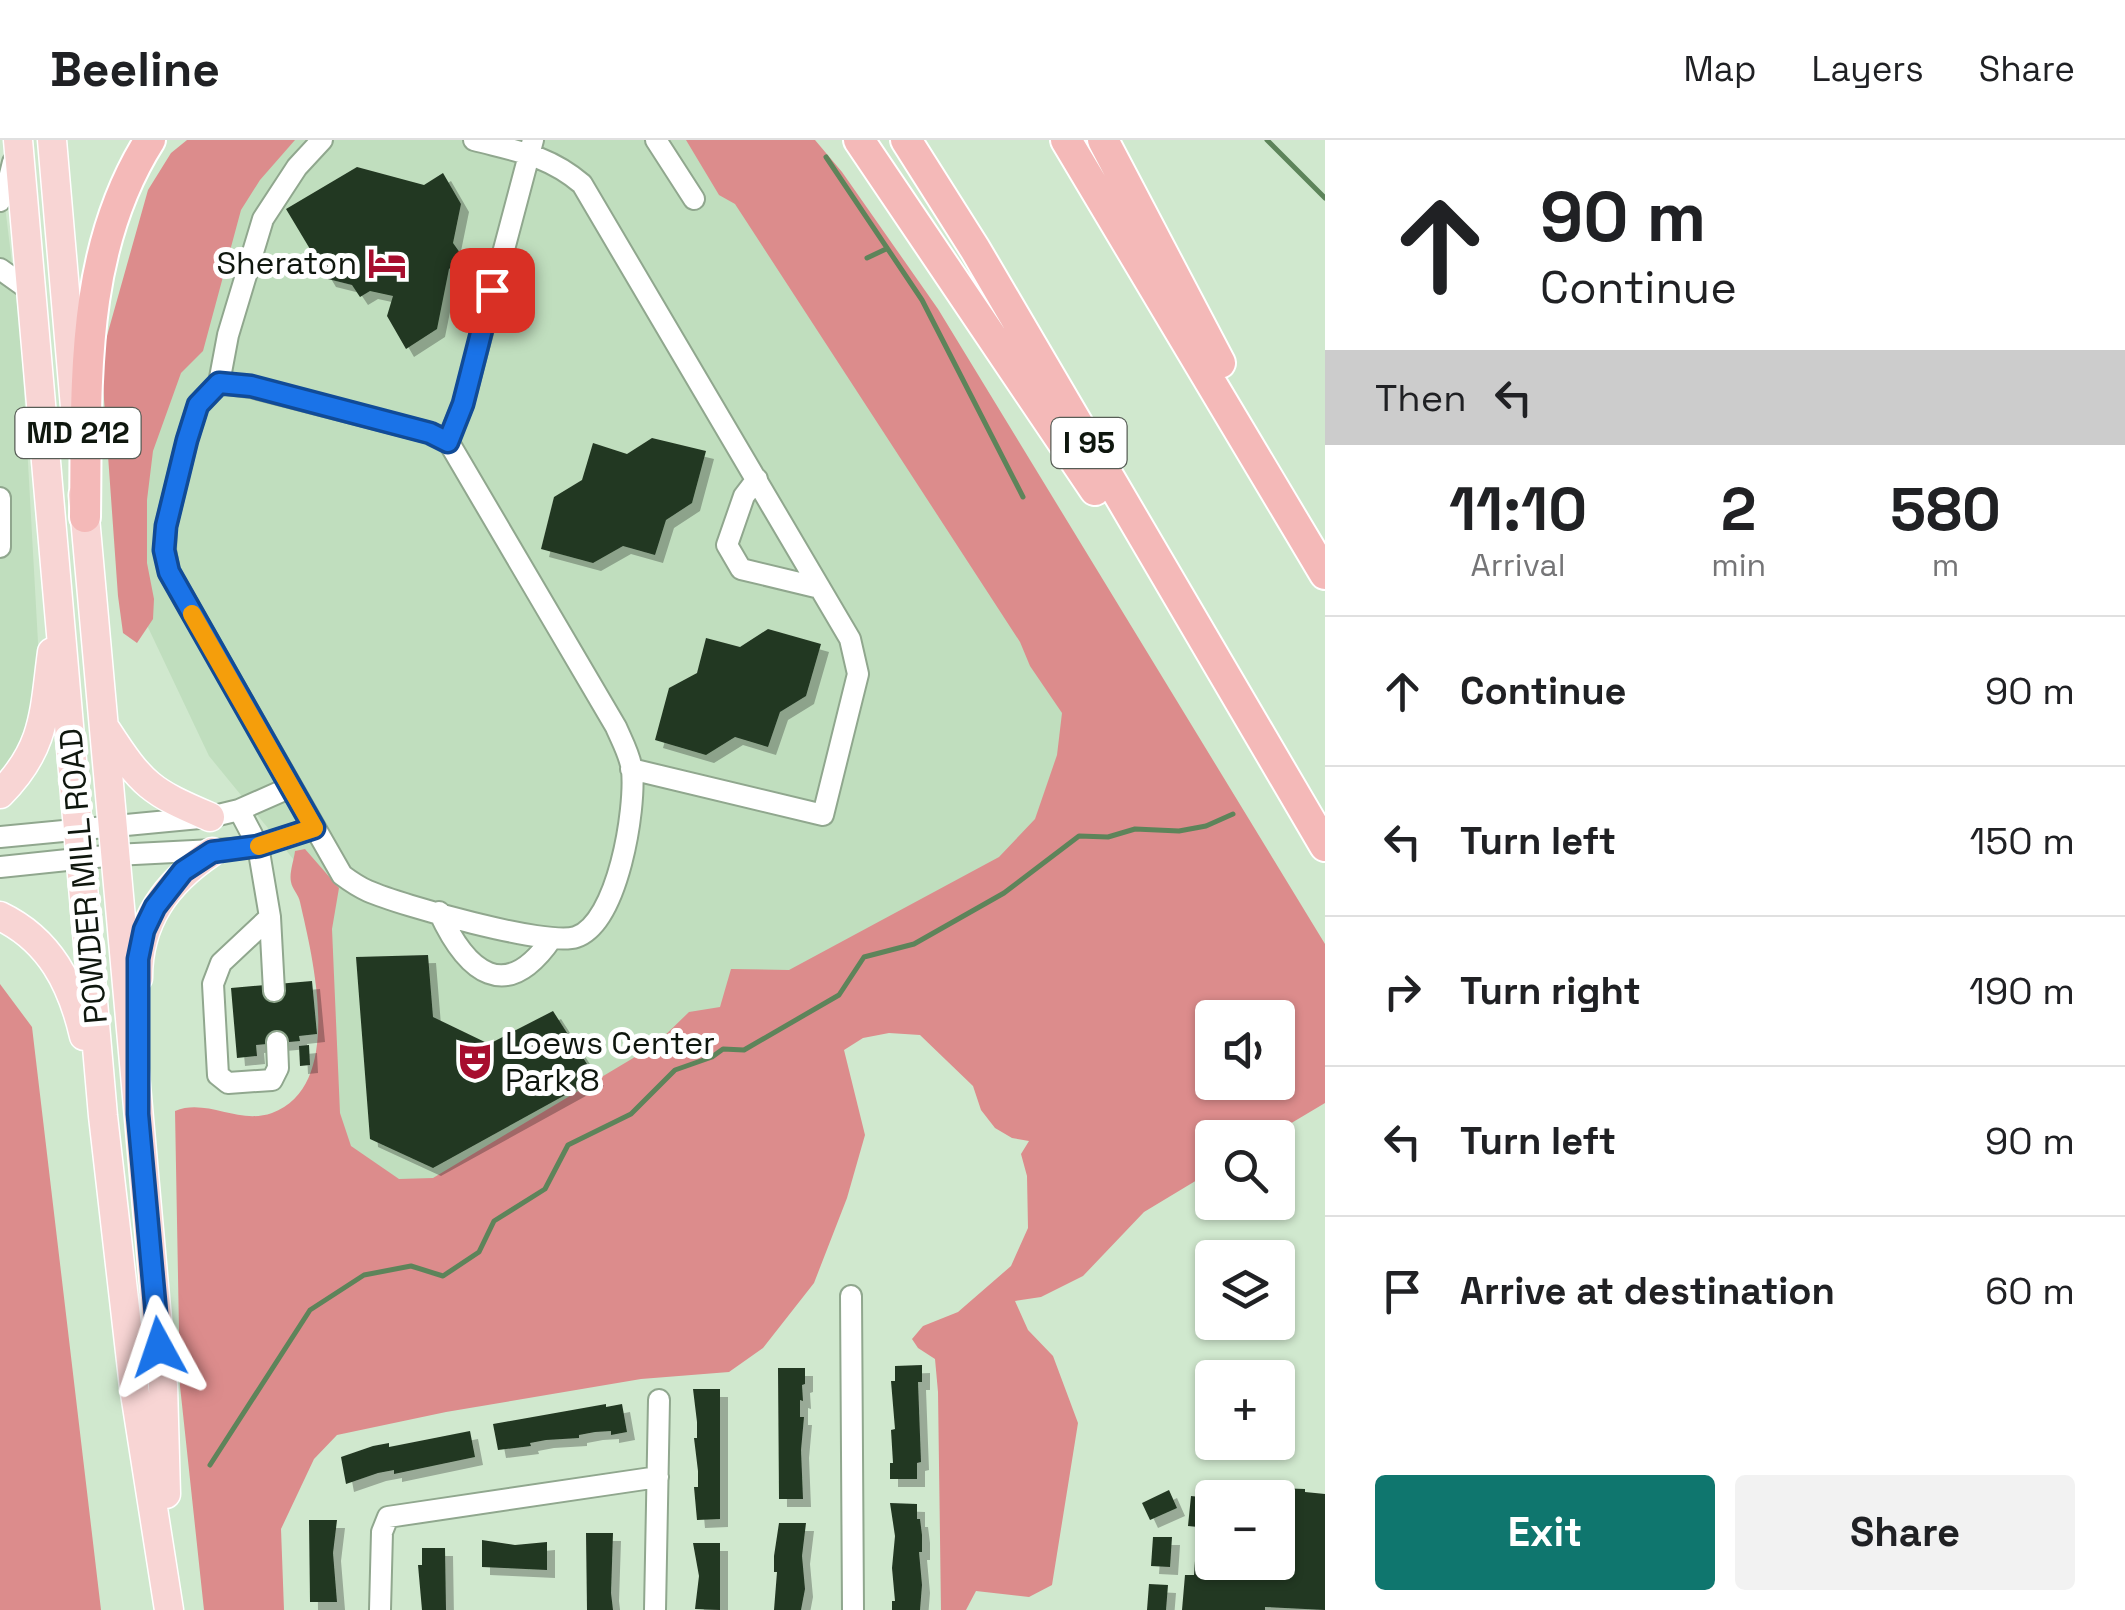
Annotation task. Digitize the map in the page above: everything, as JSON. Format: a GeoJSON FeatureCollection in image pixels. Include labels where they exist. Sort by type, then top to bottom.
{"type":"FeatureCollection","features":[{"type":"Feature","properties":{"kind":"highway"},"geometry":{"type":"LineString","coordinates":[[85,517],[88,370],[99,258],[114,209],[150,140]]}},
{"type":"Feature","properties":{"kind":"highway"},"geometry":{"type":"LineString","coordinates":[[858,140],[1268,748]]}},
{"type":"Feature","properties":{"kind":"highway","name":"I 95"},"geometry":{"type":"LineString","coordinates":[[906,140],[975,249],[1325,846]]}},
{"type":"Feature","properties":{"kind":"highway"},"geometry":{"type":"LineString","coordinates":[[1066,140],[1325,574]]}},
{"type":"Feature","properties":{"kind":"highway"},"geometry":{"type":"LineString","coordinates":[[1103,140],[1202,326],[1303,537]]}},
{"type":"Feature","properties":{"kind":"main road","name":"POWDER MILL ROAD"},"geometry":{"type":"LineString","coordinates":[[18,140],[103,1116],[134,1387],[170,1610]]}},
{"type":"Feature","properties":{"kind":"main road","name":"POWDER MILL ROAD"},"geometry":{"type":"LineString","coordinates":[[52,140],[162,1386],[170,1610]]}},
{"type":"Feature","properties":{"kind":"main road"},"geometry":{"type":"LineString","coordinates":[[0,794],[18,775],[40,737],[59,601]]}},
{"type":"Feature","properties":{"kind":"main road"},"geometry":{"type":"LineString","coordinates":[[105,726],[135,774],[170,800],[210,818]]}},
{"type":"Feature","properties":{"kind":"main road"},"geometry":{"type":"LineString","coordinates":[[138,1114],[138,959],[144,930],[175,880],[212,852]]}},
{"type":"Feature","properties":{"kind":"main road"},"geometry":{"type":"LineString","coordinates":[[0,916],[32,934],[68,983],[103,1116]]}},
{"type":"Feature","properties":{"kind":"street"},"geometry":{"type":"LineString","coordinates":[[0,201],[8,187],[18,140]]}},
{"type":"Feature","properties":{"kind":"street"},"geometry":{"type":"LineString","coordinates":[[219,383],[251,386],[430,433],[448,442],[616,728],[632,769],[633,801],[615,882],[604,912],[588,931],[574,938],[552,938],[383,897],[342,875],[169,572],[164,550],[166,526],[198,405],[219,383],[228,336],[264,219],[297,167],[322,140]]}},
{"type":"Feature","properties":{"kind":"street"},"geometry":{"type":"LineString","coordinates":[[474,140],[531,147],[582,184],[850,640],[858,674],[823,815],[632,769]]}},
{"type":"Feature","properties":{"kind":"street"},"geometry":{"type":"LineString","coordinates":[[656,140],[694,199]]}},
{"type":"Feature","properties":{"kind":"street"},"geometry":{"type":"LineString","coordinates":[[448,442],[465,397],[531,147]]}},
{"type":"Feature","properties":{"kind":"street"},"geometry":{"type":"LineString","coordinates":[[0,269],[31,291]]}},
{"type":"Feature","properties":{"kind":"street"},"geometry":{"type":"LineString","coordinates":[[757,479],[744,496],[727,546],[741,569],[820,588]]}},
{"type":"Feature","properties":{"kind":"street"},"geometry":{"type":"LineString","coordinates":[[0,498],[0,547]]}},
{"type":"Feature","properties":{"kind":"street"},"geometry":{"type":"LineString","coordinates":[[0,866],[82,858],[113,841],[239,810],[290,787]]}},
{"type":"Feature","properties":{"kind":"street"},"geometry":{"type":"LineString","coordinates":[[239,810],[258,846],[270,917],[274,991]]}},
{"type":"Feature","properties":{"kind":"street"},"geometry":{"type":"LineString","coordinates":[[0,836],[80,829],[113,841],[212,852],[258,846],[314,828]]}},
{"type":"Feature","properties":{"kind":"street"},"geometry":{"type":"LineString","coordinates":[[439,912],[456,947],[466,958],[496,974],[512,975],[526,969],[536,962],[552,938]]}},
{"type":"Feature","properties":{"kind":"street"},"geometry":{"type":"LineString","coordinates":[[270,917],[221,962],[213,984],[218,1075],[228,1083],[272,1080],[278,1068],[278,1042]]}},
{"type":"Feature","properties":{"kind":"street"},"geometry":{"type":"LineString","coordinates":[[851,1296],[853,1610]]}},
{"type":"Feature","properties":{"kind":"street"},"geometry":{"type":"LineString","coordinates":[[654,1610],[659,1400]]}},
{"type":"Feature","properties":{"kind":"street"},"geometry":{"type":"LineString","coordinates":[[380,1610],[382,1532],[388,1517],[658,1476]]}},
{"type":"Feature","properties":{"kind":"shaded area"},"geometry":{"type":"Polygon","coordinates":[[[187,140],[295,140],[260,180],[241,210],[203,351],[181,373],[153,451],[147,500],[147,563],[154,599],[153,619],[137,643],[123,633],[118,596],[101,357],[148,190],[171,153],[187,140]]]}},
{"type":"Feature","properties":{"kind":"shaded area"},"geometry":{"type":"Polygon","coordinates":[[[227,140],[714,140],[1145,801],[415,1333],[320,1154],[321,979],[298,865],[209,756],[136,602],[134,381],[227,140]]]}},
{"type":"Feature","properties":{"kind":"shaded area"},"geometry":{"type":"Polygon","coordinates":[[[686,140],[815,140],[938,309],[1325,944],[1325,1103],[1295,1121],[1195,1120],[1195,1181],[1144,1212],[1083,1276],[1041,1297],[1015,1301],[1028,1330],[1053,1356],[1078,1423],[1052,1585],[1029,1597],[976,1591],[966,1610],[941,1610],[935,1359],[912,1339],[923,1326],[958,1312],[1011,1266],[1028,1228],[1027,1176],[1021,1154],[1029,1141],[1012,1138],[995,1128],[981,1110],[973,1086],[920,1035],[889,1033],[863,1038],[844,1050],[865,1135],[847,1198],[814,1283],[763,1348],[729,1372],[641,1379],[337,1435],[314,1459],[281,1529],[284,1610],[204,1610],[180,1386],[175,1111],[199,1108],[247,1116],[272,1113],[295,1099],[309,1077],[318,1019],[311,955],[299,899],[291,882],[295,851],[305,849],[339,888],[332,929],[340,1113],[351,1146],[399,1179],[433,1178],[655,1045],[689,1012],[720,1007],[731,969],[789,970],[999,857],[1035,819],[1057,755],[1062,713],[1030,666],[1020,642],[735,204],[719,195],[686,140]]]}},
{"type":"Feature","properties":{"kind":"shaded area"},"geometry":{"type":"Polygon","coordinates":[[[0,165],[21,337],[40,678],[32,717],[15,761],[0,777],[0,165]]]}},
{"type":"Feature","properties":{"kind":"shaded area"},"geometry":{"type":"Polygon","coordinates":[[[0,984],[32,1027],[101,1610],[0,1610],[0,984]]]}},
{"type":"Feature","properties":{"kind":"building","name":"Sheraton"},"geometry":{"type":"Polygon","coordinates":[[[357,167],[424,185],[443,173],[461,204],[453,243],[463,257],[449,269],[437,329],[406,349],[387,316],[393,296],[370,291],[360,297],[352,285],[328,279],[286,209],[357,167]]]}},
{"type":"Feature","properties":{"kind":"building"},"geometry":{"type":"Polygon","coordinates":[[[652,438],[706,451],[692,503],[666,520],[655,555],[623,546],[593,563],[541,549],[554,497],[582,480],[593,443],[627,454],[652,438]]]}},
{"type":"Feature","properties":{"kind":"building"},"geometry":{"type":"Polygon","coordinates":[[[768,629],[821,644],[806,696],[780,712],[768,747],[735,737],[706,755],[655,740],[669,688],[697,673],[706,638],[740,647],[768,629]]]}},
{"type":"Feature","properties":{"kind":"building","name":"Loews Center Park 8"},"geometry":{"type":"Polygon","coordinates":[[[428,955],[433,1017],[489,1044],[553,1011],[596,1078],[433,1168],[370,1139],[356,957],[428,955]]]}},
{"type":"Feature","properties":{"kind":"building"},"geometry":{"type":"Polygon","coordinates":[[[312,981],[317,1034],[299,1036],[300,1041],[256,1045],[257,1056],[237,1058],[231,988],[312,981]]]}},
{"type":"Feature","properties":{"kind":"building"},"geometry":{"type":"Polygon","coordinates":[[[309,1045],[310,1065],[300,1066],[299,1046],[309,1045]]]}},
{"type":"Feature","properties":{"kind":"building"},"geometry":{"type":"Polygon","coordinates":[[[922,1365],[922,1382],[918,1382],[921,1462],[917,1463],[917,1479],[890,1479],[891,1430],[895,1429],[891,1381],[895,1381],[895,1366],[922,1365]]]}},
{"type":"Feature","properties":{"kind":"building"},"geometry":{"type":"Polygon","coordinates":[[[778,1368],[805,1368],[803,1401],[800,1400],[800,1417],[804,1417],[803,1499],[779,1499],[778,1368]]]}},
{"type":"Feature","properties":{"kind":"building"},"geometry":{"type":"Polygon","coordinates":[[[693,1389],[720,1389],[720,1519],[697,1520],[693,1389]]]}},
{"type":"Feature","properties":{"kind":"building"},"geometry":{"type":"Polygon","coordinates":[[[622,1404],[627,1432],[595,1432],[498,1450],[493,1424],[622,1404]]]}},
{"type":"Feature","properties":{"kind":"building"},"geometry":{"type":"Polygon","coordinates":[[[470,1431],[475,1457],[394,1474],[394,1470],[378,1473],[346,1484],[341,1457],[373,1446],[389,1443],[389,1447],[470,1431]]]}},
{"type":"Feature","properties":{"kind":"building"},"geometry":{"type":"Polygon","coordinates":[[[1295,1489],[1325,1494],[1325,1610],[1182,1610],[1185,1575],[1194,1575],[1195,1561],[1195,1580],[1295,1580],[1295,1489]]]}},
{"type":"Feature","properties":{"kind":"building"},"geometry":{"type":"Polygon","coordinates":[[[1169,1490],[1177,1508],[1150,1520],[1142,1503],[1169,1490]]]}},
{"type":"Feature","properties":{"kind":"building"},"geometry":{"type":"Polygon","coordinates":[[[1191,1496],[1195,1496],[1195,1527],[1188,1526],[1191,1496]]]}},
{"type":"Feature","properties":{"kind":"building"},"geometry":{"type":"Polygon","coordinates":[[[890,1503],[917,1504],[922,1535],[920,1610],[892,1610],[895,1536],[890,1503]]]}},
{"type":"Feature","properties":{"kind":"building"},"geometry":{"type":"Polygon","coordinates":[[[309,1520],[337,1520],[333,1553],[337,1602],[310,1602],[309,1520]]]}},
{"type":"Feature","properties":{"kind":"building"},"geometry":{"type":"Polygon","coordinates":[[[779,1523],[806,1523],[801,1610],[774,1610],[774,1556],[779,1523]]]}},
{"type":"Feature","properties":{"kind":"building"},"geometry":{"type":"Polygon","coordinates":[[[586,1533],[613,1533],[613,1610],[587,1610],[586,1533]]]}},
{"type":"Feature","properties":{"kind":"building"},"geometry":{"type":"Polygon","coordinates":[[[1153,1537],[1172,1537],[1170,1567],[1151,1566],[1153,1537]]]}},
{"type":"Feature","properties":{"kind":"building"},"geometry":{"type":"Polygon","coordinates":[[[482,1540],[515,1545],[547,1542],[547,1570],[482,1567],[482,1540]]]}},
{"type":"Feature","properties":{"kind":"building"},"geometry":{"type":"Polygon","coordinates":[[[693,1543],[720,1543],[720,1610],[695,1609],[699,1576],[693,1543]]]}},
{"type":"Feature","properties":{"kind":"building"},"geometry":{"type":"Polygon","coordinates":[[[422,1548],[445,1548],[446,1610],[422,1610],[418,1565],[422,1565],[422,1548]]]}},
{"type":"Feature","properties":{"kind":"building"},"geometry":{"type":"Polygon","coordinates":[[[1149,1584],[1168,1585],[1166,1610],[1147,1610],[1149,1584]]]}},
{"type":"Feature","properties":{"kind":"waterway"},"geometry":{"type":"LineString","coordinates":[[1267,140],[1325,198]]}},
{"type":"Feature","properties":{"kind":"waterway"},"geometry":{"type":"LineString","coordinates":[[826,157],[922,300],[1023,497]]}},
{"type":"Feature","properties":{"kind":"waterway"},"geometry":{"type":"LineString","coordinates":[[867,258],[886,249]]}},
{"type":"Feature","properties":{"kind":"waterway"},"geometry":{"type":"LineString","coordinates":[[210,1465],[310,1310],[364,1275],[411,1266],[443,1276],[479,1252],[494,1221],[545,1189],[568,1145],[631,1114],[675,1070],[723,1049],[744,1050],[839,995],[864,957],[914,944],[1004,893],[1079,836],[1108,837],[1135,829],[1179,831],[1206,826],[1233,814]]}},
{"type":"Feature","properties":{"kind":"slow traffic"},"geometry":{"type":"LineString","coordinates":[[192,614],[314,828],[259,846]]}},
{"type":"Feature","properties":{"kind":"place","name":"Sheraton"},"geometry":{"type":"Point","coordinates":[387,263]}},
{"type":"Feature","properties":{"kind":"place","name":"Loews Center Park 8"},"geometry":{"type":"Point","coordinates":[475,1061]}},
{"type":"Feature","properties":{"kind":"route"},"geometry":{"type":"LineString","coordinates":[[159,1347],[138,1114],[138,959],[144,930],[155,907],[183,871],[212,852],[258,846],[314,828],[169,572],[164,550],[166,526],[198,405],[219,383],[251,386],[430,433],[448,442],[463,404],[492,290]]}}]}
